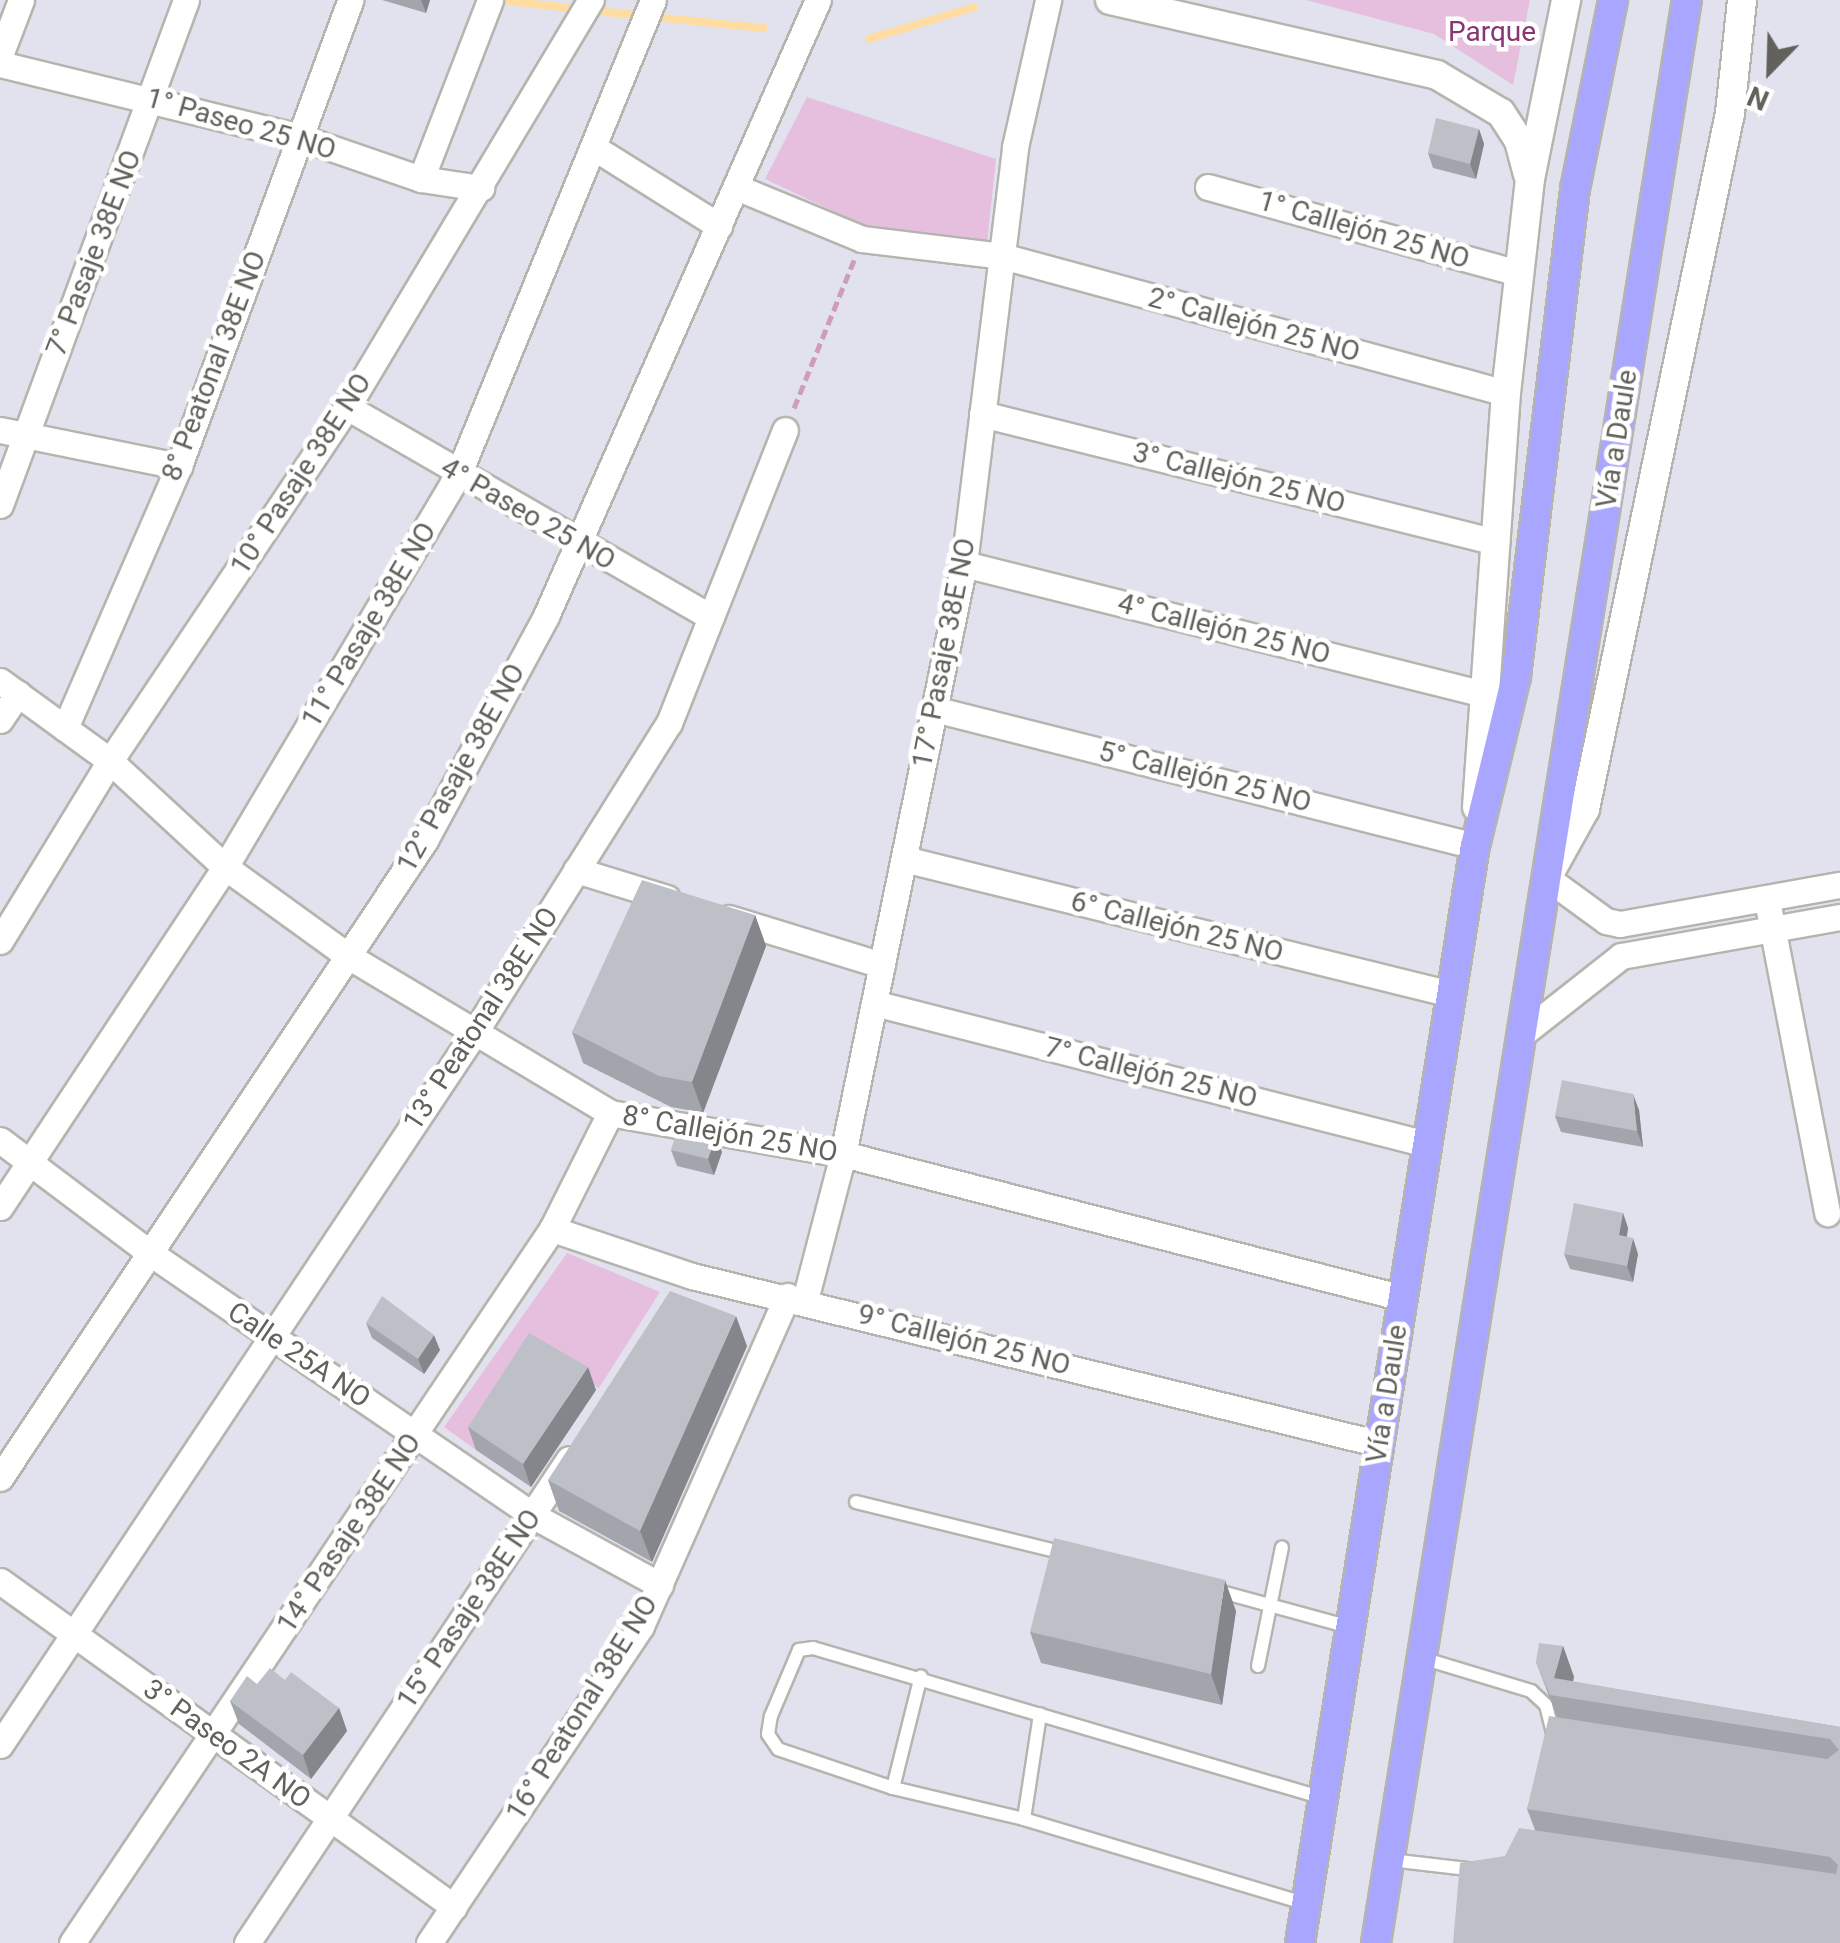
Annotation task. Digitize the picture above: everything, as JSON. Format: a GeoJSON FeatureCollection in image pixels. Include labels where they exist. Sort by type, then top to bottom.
{"type":"FeatureCollection","features":[{"type":"Feature","properties":{"kind":"main road"},"geometry":{"type":"LineString","coordinates":[[1110,0],[1437,75],[1500,113],[1519,141],[1530,179]]}},
{"type":"Feature","properties":{"kind":"main road","name":"Vía a Daule"},"geometry":{"type":"LineString","coordinates":[[1475,846],[1506,393],[1530,179],[1566,0]]}},
{"type":"Feature","properties":{"kind":"main road","name":"Vía a Daule"},"geometry":{"type":"LineString","coordinates":[[1300,1943],[1475,846],[1516,677],[1575,188],[1613,0]]}},
{"type":"Feature","properties":{"kind":"main road","name":"Vía a Daule"},"geometry":{"type":"LineString","coordinates":[[1376,1943],[1687,0]]}},
{"type":"Feature","properties":{"kind":"main road","name":"Vía a Daule"},"geometry":{"type":"LineString","coordinates":[[1547,878],[1585,808],[1730,112],[1742,0]]}},
{"type":"Feature","properties":{"kind":"street"},"geometry":{"type":"LineString","coordinates":[[0,55],[21,0]]}},
{"type":"Feature","properties":{"kind":"street","name":"7° Pasaje 38E NO"},"geometry":{"type":"LineString","coordinates":[[0,506],[13,433],[152,98],[186,0]]}},
{"type":"Feature","properties":{"kind":"street","name":"8° Peatonal 38E NO"},"geometry":{"type":"LineString","coordinates":[[65,728],[178,466],[350,0]]}},
{"type":"Feature","properties":{"kind":"street"},"geometry":{"type":"LineString","coordinates":[[421,180],[490,0]]}},
{"type":"Feature","properties":{"kind":"street","name":"10° Pasaje 38E NO"},"geometry":{"type":"LineString","coordinates":[[0,941],[110,760],[347,408],[591,0]]}},
{"type":"Feature","properties":{"kind":"street","name":"11° Pasaje 38E NO"},"geometry":{"type":"LineString","coordinates":[[0,1206],[226,867],[458,474],[653,0]]}},
{"type":"Feature","properties":{"kind":"street","name":"12° Pasaje 38E NO"},"geometry":{"type":"LineString","coordinates":[[0,1478],[425,840],[579,543],[818,0]]}},
{"type":"Feature","properties":{"kind":"street","name":"17° Pasaje 38E NO"},"geometry":{"type":"LineString","coordinates":[[796,1298],[844,1154],[964,564],[1015,146],[1048,0]]}},
{"type":"Feature","properties":{"kind":"street","name":"1° Paseo 25 NO"},"geometry":{"type":"LineString","coordinates":[[0,64],[152,98],[299,137],[421,180],[481,188]]}},
{"type":"Feature","properties":{"kind":"street"},"geometry":{"type":"LineString","coordinates":[[593,146],[719,226]]}},
{"type":"Feature","properties":{"kind":"street","name":"1° Callejón 25 NO"},"geometry":{"type":"LineString","coordinates":[[1208,186],[1520,273]]}},
{"type":"Feature","properties":{"kind":"street","name":"2° Callejón 25 NO"},"geometry":{"type":"LineString","coordinates":[[736,187],[862,239],[1002,256],[1506,393]]}},
{"type":"Feature","properties":{"kind":"street","name":"4° Paseo 25 NO"},"geometry":{"type":"LineString","coordinates":[[347,408],[711,618]]}},
{"type":"Feature","properties":{"kind":"street","name":"3° Callejón 25 NO"},"geometry":{"type":"LineString","coordinates":[[982,414],[1496,542]]}},
{"type":"Feature","properties":{"kind":"street","name":"13° Peatonal 38E NO"},"geometry":{"type":"LineString","coordinates":[[0,1745],[475,1032],[669,722],[785,430]]}},
{"type":"Feature","properties":{"kind":"street"},"geometry":{"type":"LineString","coordinates":[[13,433],[178,466]]}},
{"type":"Feature","properties":{"kind":"street","name":"4° Callejón 25 NO"},"geometry":{"type":"LineString","coordinates":[[964,564],[1484,694]]}},
{"type":"Feature","properties":{"kind":"street"},"geometry":{"type":"LineString","coordinates":[[0,720],[9,687]]}},
{"type":"Feature","properties":{"kind":"street","name":"8° Callejón 25 NO"},"geometry":{"type":"LineString","coordinates":[[9,687],[110,760],[226,867],[348,956],[610,1113],[844,1154],[1403,1298]]}},
{"type":"Feature","properties":{"kind":"street","name":"5° Callejón 25 NO"},"geometry":{"type":"LineString","coordinates":[[934,709],[1475,846]]}},
{"type":"Feature","properties":{"kind":"street","name":"6° Callejón 25 NO"},"geometry":{"type":"LineString","coordinates":[[904,859],[1451,994]]}},
{"type":"Feature","properties":{"kind":"street"},"geometry":{"type":"LineString","coordinates":[[576,870],[882,965]]}},
{"type":"Feature","properties":{"kind":"street"},"geometry":{"type":"LineString","coordinates":[[1547,878],[1606,921],[1620,924],[1840,885]]}},
{"type":"Feature","properties":{"kind":"street"},"geometry":{"type":"LineString","coordinates":[[1766,900],[1827,1213]]}},
{"type":"Feature","properties":{"kind":"street"},"geometry":{"type":"LineString","coordinates":[[1522,1034],[1620,956],[1840,917]]}},
{"type":"Feature","properties":{"kind":"street","name":"7° Callejón 25 NO"},"geometry":{"type":"LineString","coordinates":[[874,1003],[1427,1144]]}},
{"type":"Feature","properties":{"kind":"street","name":"14° Pasaje 38E NO"},"geometry":{"type":"LineString","coordinates":[[72,1943],[552,1229],[610,1113]]}},
{"type":"Feature","properties":{"kind":"street","name":"Calle 25A NO"},"geometry":{"type":"LineString","coordinates":[[0,1140],[150,1253],[532,1515],[660,1585]]}},
{"type":"Feature","properties":{"kind":"street","name":"9° Callejón 25 NO"},"geometry":{"type":"LineString","coordinates":[[552,1229],[692,1276],[796,1298],[1380,1444]]}},
{"type":"Feature","properties":{"kind":"street"},"geometry":{"type":"LineString","coordinates":[[670,1308],[692,1276]]}},
{"type":"Feature","properties":{"kind":"street","name":"16° Peatonal 38E NO"},"geometry":{"type":"LineString","coordinates":[[429,1943],[641,1626],[796,1298]]}},
{"type":"Feature","properties":{"kind":"street","name":"15° Pasaje 38E NO"},"geometry":{"type":"LineString","coordinates":[[246,1943],[585,1435]]}},
{"type":"Feature","properties":{"kind":"street","name":"3° Paseo 2A NO"},"geometry":{"type":"LineString","coordinates":[[0,1581],[454,1907]]}},
{"type":"Feature","properties":{"kind":"lane"},"geometry":{"type":"LineString","coordinates":[[856,1502],[1080,1557]]}},
{"type":"Feature","properties":{"kind":"lane"},"geometry":{"type":"LineString","coordinates":[[1258,1666],[1282,1547]]}},
{"type":"Feature","properties":{"kind":"lane"},"geometry":{"type":"LineString","coordinates":[[1193,1585],[1350,1627]]}},
{"type":"Feature","properties":{"kind":"lane"},"geometry":{"type":"LineString","coordinates":[[1306,1904],[1024,1819],[892,1788],[778,1749],[768,1734],[771,1716],[799,1650],[922,1676],[1323,1798]]}},
{"type":"Feature","properties":{"kind":"lane"},"geometry":{"type":"LineString","coordinates":[[1422,1658],[1531,1691],[1546,1705],[1553,1735],[1548,1754]]}},
{"type":"Feature","properties":{"kind":"lane"},"geometry":{"type":"LineString","coordinates":[[892,1788],[922,1676]]}},
{"type":"Feature","properties":{"kind":"lane"},"geometry":{"type":"LineString","coordinates":[[1024,1819],[1040,1714]]}},
{"type":"Feature","properties":{"kind":"lane"},"geometry":{"type":"LineString","coordinates":[[1553,1735],[1572,1738]]}},
{"type":"Feature","properties":{"kind":"lane"},"geometry":{"type":"LineString","coordinates":[[1390,1860],[1498,1868]]}},
{"type":"Feature","properties":{"kind":"path"},"geometry":{"type":"LineString","coordinates":[[785,430],[862,239]]}},
{"type":"Feature","properties":{"kind":"green space","name":"Parque"},"geometry":{"type":"Polygon","coordinates":[[[1306,0],[1530,0],[1513,85],[1434,34],[1306,0]]]}},
{"type":"Feature","properties":{"kind":"green space"},"geometry":{"type":"Polygon","coordinates":[[[807,97],[996,159],[987,243],[869,228],[765,179],[807,97]]]}},
{"type":"Feature","properties":{"kind":"green space"},"geometry":{"type":"Polygon","coordinates":[[[567,1253],[660,1292],[599,1388],[536,1354],[476,1450],[444,1427],[567,1253]]]}},
{"type":"Feature","properties":{"kind":"building"},"geometry":{"type":"Polygon","coordinates":[[[1436,118],[1479,129],[1470,164],[1428,153],[1436,118]]]}},
{"type":"Feature","properties":{"kind":"building"},"geometry":{"type":"Polygon","coordinates":[[[642,880],[755,915],[692,1082],[659,1076],[572,1032],[642,880]]]}},
{"type":"Feature","properties":{"kind":"building"},"geometry":{"type":"Polygon","coordinates":[[[1562,1080],[1633,1094],[1637,1131],[1555,1116],[1562,1080]]]}},
{"type":"Feature","properties":{"kind":"building"},"geometry":{"type":"Polygon","coordinates":[[[678,1127],[716,1136],[708,1159],[671,1150],[678,1127]]]}},
{"type":"Feature","properties":{"kind":"building"},"geometry":{"type":"Polygon","coordinates":[[[1574,1203],[1623,1213],[1619,1235],[1633,1238],[1627,1266],[1564,1254],[1574,1203]]]}},
{"type":"Feature","properties":{"kind":"building"},"geometry":{"type":"Polygon","coordinates":[[[670,1291],[736,1316],[640,1531],[548,1480],[670,1291]]]}},
{"type":"Feature","properties":{"kind":"building"},"geometry":{"type":"Polygon","coordinates":[[[382,1296],[434,1335],[418,1359],[366,1323],[382,1296]]]}},
{"type":"Feature","properties":{"kind":"building"},"geometry":{"type":"Polygon","coordinates":[[[529,1333],[588,1367],[523,1464],[468,1427],[529,1333]]]}},
{"type":"Feature","properties":{"kind":"building"},"geometry":{"type":"Polygon","coordinates":[[[1054,1538],[1225,1580],[1211,1674],[1030,1632],[1054,1538]]]}},
{"type":"Feature","properties":{"kind":"building"},"geometry":{"type":"Polygon","coordinates":[[[1539,1643],[1563,1646],[1554,1678],[1840,1727],[1840,1943],[1453,1943],[1460,1863],[1505,1856],[1519,1828],[1836,1874],[1838,1865],[1830,1857],[1527,1809],[1549,1716],[1827,1759],[1839,1750],[1830,1739],[1550,1695],[1536,1662],[1539,1643]]]}},
{"type":"Feature","properties":{"kind":"building"},"geometry":{"type":"Polygon","coordinates":[[[270,1668],[285,1680],[291,1672],[339,1708],[303,1755],[230,1701],[247,1676],[257,1684],[270,1668]]]}},
{"type":"Feature","properties":{"kind":"waterway"},"geometry":{"type":"LineString","coordinates":[[496,0],[579,9]]}},
{"type":"Feature","properties":{"kind":"waterway"},"geometry":{"type":"LineString","coordinates":[[869,39],[974,7]]}},
{"type":"Feature","properties":{"kind":"waterway"},"geometry":{"type":"LineString","coordinates":[[593,11],[639,15]]}},
{"type":"Feature","properties":{"kind":"waterway"},"geometry":{"type":"LineString","coordinates":[[653,17],[763,28]]}}]}
